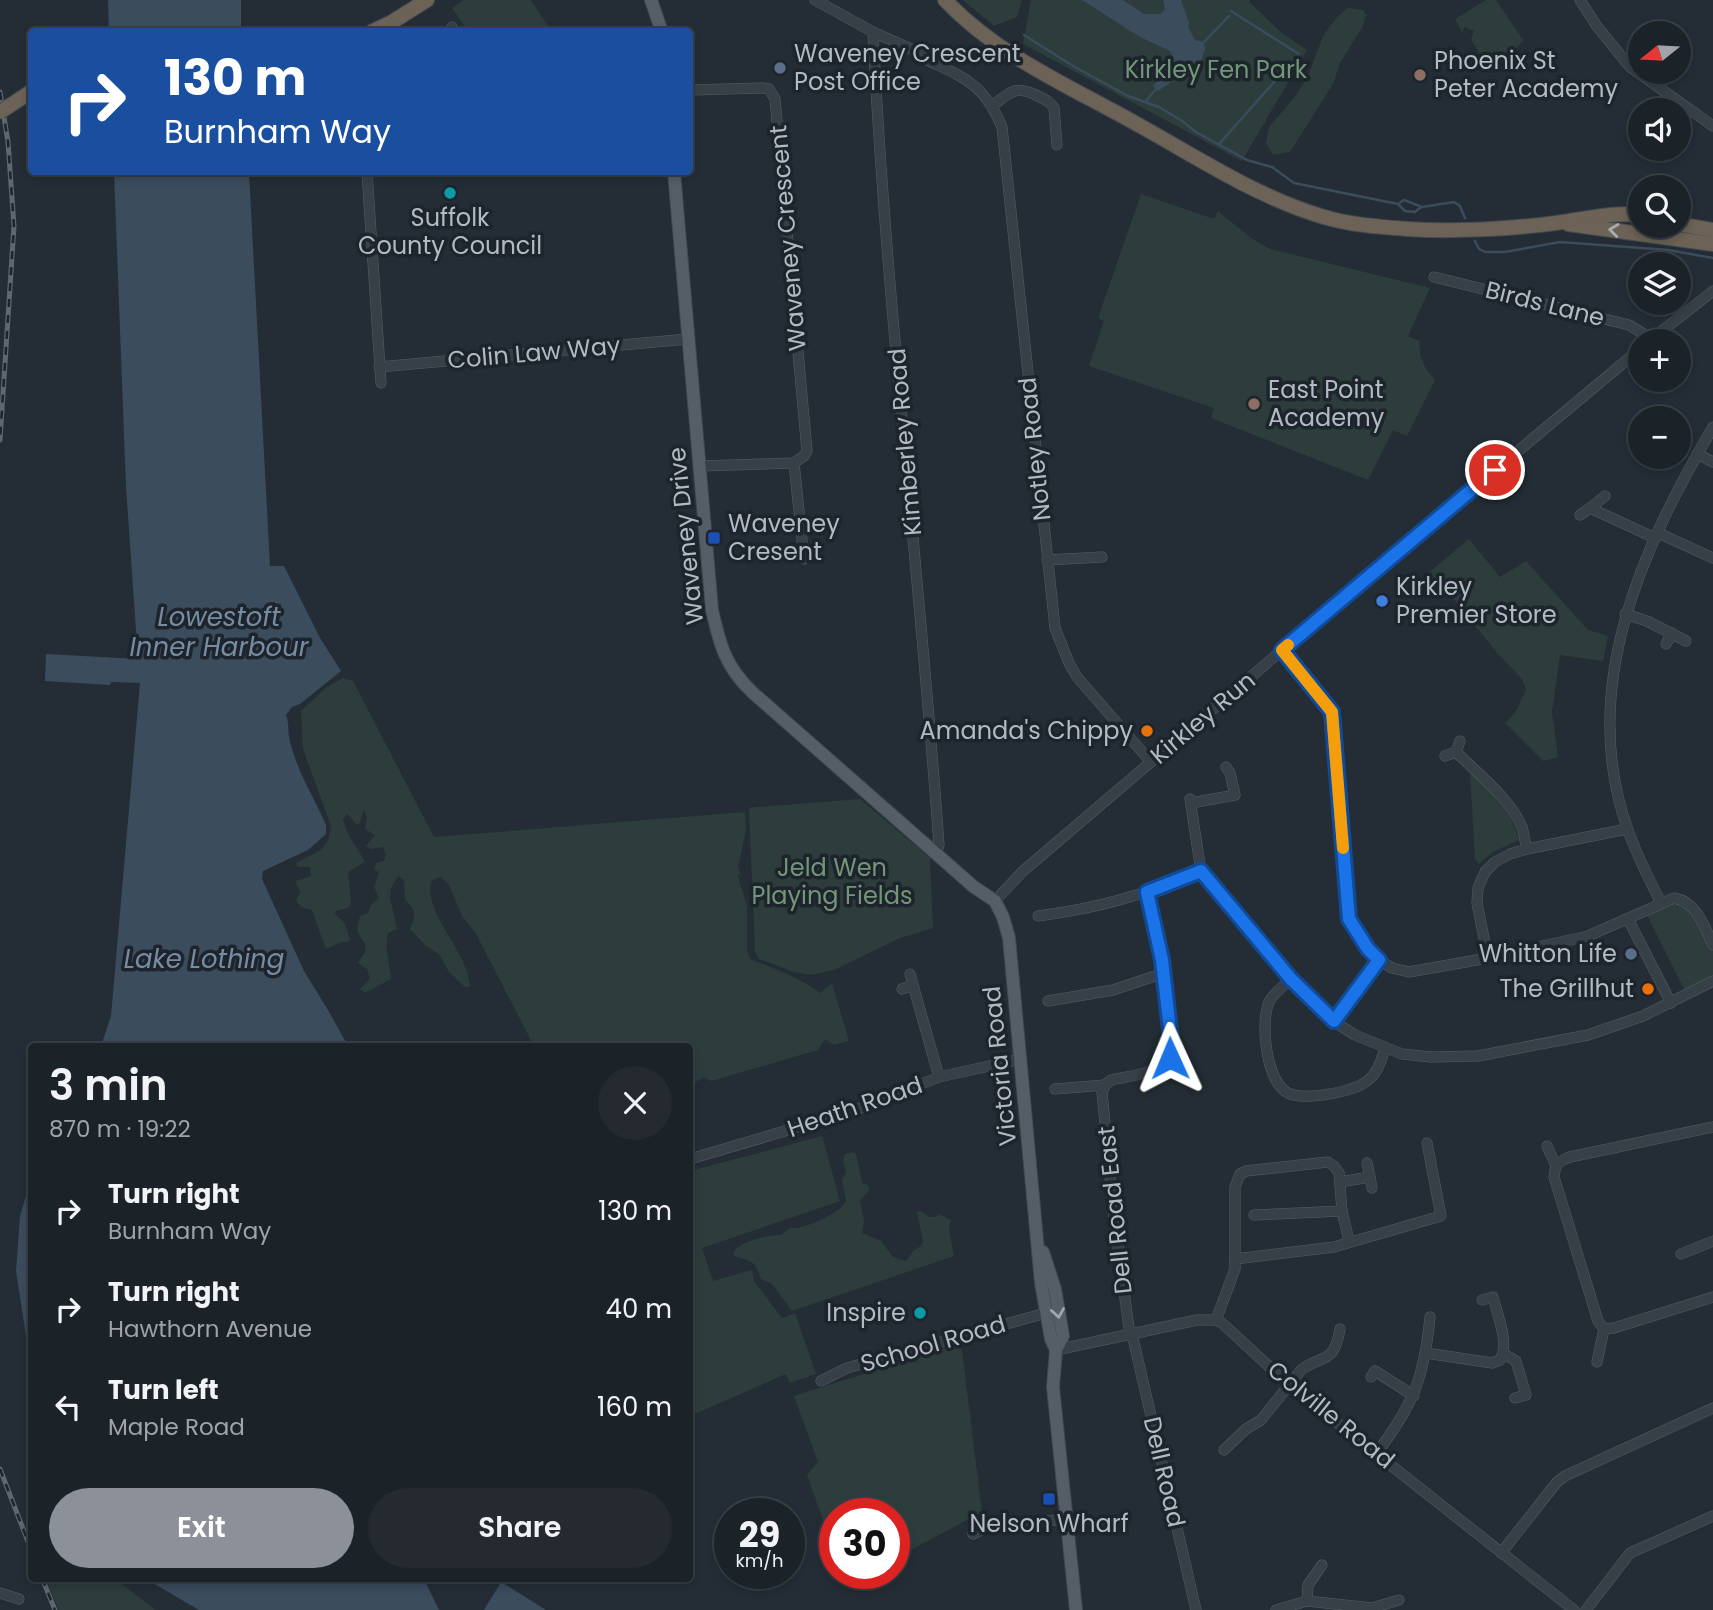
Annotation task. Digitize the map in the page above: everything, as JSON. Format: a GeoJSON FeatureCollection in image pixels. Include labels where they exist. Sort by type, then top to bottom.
{"type":"FeatureCollection","features":[{"type":"Feature","properties":{"kind":"highway"},"geometry":{"type":"LineString","coordinates":[[379,28],[427,0]]}},
{"type":"Feature","properties":{"kind":"highway"},"geometry":{"type":"LineString","coordinates":[[945,0],[997,45],[1049,77],[1273,199],[1326,218],[1387,227],[1473,229],[1628,214]]}},
{"type":"Feature","properties":{"kind":"highway"},"geometry":{"type":"LineString","coordinates":[[0,112],[28,94]]}},
{"type":"Feature","properties":{"kind":"highway"},"geometry":{"type":"LineString","coordinates":[[1691,219],[1713,221]]}},
{"type":"Feature","properties":{"kind":"highway"},"geometry":{"type":"LineString","coordinates":[[1556,223],[1713,243]]}},
{"type":"Feature","properties":{"kind":"highway"},"geometry":{"type":"LineString","coordinates":[[1691,226],[1713,230]]}},
{"type":"Feature","properties":{"kind":"main road"},"geometry":{"type":"LineString","coordinates":[[651,0],[661,28]]}},
{"type":"Feature","properties":{"kind":"main road","name":"Waveney Drive"},"geometry":{"type":"LineString","coordinates":[[674,175],[712,610],[724,656],[730,668],[752,692],[974,887],[995,901]]}},
{"type":"Feature","properties":{"kind":"main road","name":"Victoria Road"},"geometry":{"type":"LineString","coordinates":[[995,901],[1009,938],[1041,1283],[1051,1339],[1056,1350]]}},
{"type":"Feature","properties":{"kind":"main road","name":"Victoria Road"},"geometry":{"type":"LineString","coordinates":[[1037,1229],[1055,1289],[1063,1336],[1056,1350],[1053,1387],[1076,1610]]}},
{"type":"Feature","properties":{"kind":"street"},"geometry":{"type":"LineString","coordinates":[[815,0],[963,78],[981,90],[993,105],[1018,89],[1051,103],[1054,108],[1058,145]]}},
{"type":"Feature","properties":{"kind":"street"},"geometry":{"type":"LineString","coordinates":[[1580,0],[1596,25],[1630,67],[1713,126]]}},
{"type":"Feature","properties":{"kind":"street","name":"Kimberley Road"},"geometry":{"type":"LineString","coordinates":[[873,32],[888,260],[928,675],[939,845],[936,852]]}},
{"type":"Feature","properties":{"kind":"street","name":"Waveney Crescent"},"geometry":{"type":"LineString","coordinates":[[693,90],[763,88],[769,89],[775,99],[807,451],[794,463],[804,559]]}},
{"type":"Feature","properties":{"kind":"street","name":"Notley Road"},"geometry":{"type":"LineString","coordinates":[[993,105],[1002,127],[1055,628],[1077,677],[1151,762]]}},
{"type":"Feature","properties":{"kind":"street"},"geometry":{"type":"LineString","coordinates":[[368,175],[381,383]]}},
{"type":"Feature","properties":{"kind":"street","name":"Birds Lane"},"geometry":{"type":"LineString","coordinates":[[1434,277],[1629,325],[1635,329]]}},
{"type":"Feature","properties":{"kind":"street"},"geometry":{"type":"LineString","coordinates":[[1665,329],[1713,291]]}},
{"type":"Feature","properties":{"kind":"street","name":"Colin Law Way"},"geometry":{"type":"LineString","coordinates":[[379,367],[688,339]]}},
{"type":"Feature","properties":{"kind":"street","name":"Kirkley Run"},"geometry":{"type":"LineString","coordinates":[[995,901],[1022,872],[1628,359]]}},
{"type":"Feature","properties":{"kind":"street"},"geometry":{"type":"LineString","coordinates":[[1661,903],[1628,829],[1611,757],[1611,697],[1625,614],[1656,536],[1713,427]]}},
{"type":"Feature","properties":{"kind":"street"},"geometry":{"type":"LineString","coordinates":[[1697,454],[1713,462]]}},
{"type":"Feature","properties":{"kind":"street"},"geometry":{"type":"LineString","coordinates":[[699,466],[794,463]]}},
{"type":"Feature","properties":{"kind":"street"},"geometry":{"type":"LineString","coordinates":[[1580,515],[1605,496]]}},
{"type":"Feature","properties":{"kind":"street"},"geometry":{"type":"LineString","coordinates":[[1590,508],[1712,562]]}},
{"type":"Feature","properties":{"kind":"street"},"geometry":{"type":"LineString","coordinates":[[1047,560],[1102,557]]}},
{"type":"Feature","properties":{"kind":"street"},"geometry":{"type":"LineString","coordinates":[[1625,614],[1647,621],[1686,641]]}},
{"type":"Feature","properties":{"kind":"street"},"geometry":{"type":"LineString","coordinates":[[1666,644],[1672,633]]}},
{"type":"Feature","properties":{"kind":"street"},"geometry":{"type":"LineString","coordinates":[[1282,650],[1332,712],[1349,919],[1368,949],[1379,960],[1392,968],[1409,972],[1488,958],[1588,936],[1674,898],[1693,906],[1712,939]]}},
{"type":"Feature","properties":{"kind":"street"},"geometry":{"type":"LineString","coordinates":[[1456,752],[1460,741]]}},
{"type":"Feature","properties":{"kind":"street"},"geometry":{"type":"LineString","coordinates":[[1456,752],[1509,807],[1522,827],[1527,849]]}},
{"type":"Feature","properties":{"kind":"street"},"geometry":{"type":"LineString","coordinates":[[1445,756],[1456,752]]}},
{"type":"Feature","properties":{"kind":"street"},"geometry":{"type":"LineString","coordinates":[[1226,767],[1235,795],[1190,801],[1201,871],[1291,979],[1334,1021],[1355,1035],[1402,1054],[1431,1058],[1478,1056],[1616,1027],[1713,981]]}},
{"type":"Feature","properties":{"kind":"street"},"geometry":{"type":"LineString","coordinates":[[1488,958],[1476,903],[1478,888],[1485,872],[1495,862],[1510,853],[1628,829]]}},
{"type":"Feature","properties":{"kind":"street"},"geometry":{"type":"LineString","coordinates":[[1038,916],[1097,907],[1147,892],[1201,871]]}},
{"type":"Feature","properties":{"kind":"street"},"geometry":{"type":"LineString","coordinates":[[1055,1089],[1105,1085],[1111,1080],[1155,1069],[1170,1058],[1172,1048],[1164,973],[1147,892]]}},
{"type":"Feature","properties":{"kind":"street"},"geometry":{"type":"LineString","coordinates":[[1628,919],[1671,1003]]}},
{"type":"Feature","properties":{"kind":"street"},"geometry":{"type":"LineString","coordinates":[[1334,1021],[1379,960]]}},
{"type":"Feature","properties":{"kind":"street"},"geometry":{"type":"LineString","coordinates":[[1048,1001],[1112,990],[1164,973]]}},
{"type":"Feature","properties":{"kind":"street"},"geometry":{"type":"LineString","coordinates":[[910,975],[939,1077]]}},
{"type":"Feature","properties":{"kind":"street"},"geometry":{"type":"LineString","coordinates":[[1291,979],[1270,999],[1265,1022],[1270,1070],[1277,1084],[1286,1092],[1298,1097],[1313,1097],[1357,1086],[1368,1081],[1380,1068],[1385,1048]]}},
{"type":"Feature","properties":{"kind":"street"},"geometry":{"type":"LineString","coordinates":[[902,989],[913,985]]}},
{"type":"Feature","properties":{"kind":"street","name":"Heath Road"},"geometry":{"type":"LineString","coordinates":[[693,1158],[856,1110],[939,1077],[1021,1059]]}},
{"type":"Feature","properties":{"kind":"street","name":"Dell Road East"},"geometry":{"type":"LineString","coordinates":[[1105,1085],[1102,1092],[1114,1218],[1131,1334]]}},
{"type":"Feature","properties":{"kind":"street"},"geometry":{"type":"LineString","coordinates":[[1597,1362],[1604,1329],[1598,1321],[1554,1177],[1556,1166],[1559,1161],[1570,1157],[1713,1127]]}},
{"type":"Feature","properties":{"kind":"street"},"geometry":{"type":"LineString","coordinates":[[1235,1259],[1322,1249],[1441,1216],[1427,1143]]}},
{"type":"Feature","properties":{"kind":"street"},"geometry":{"type":"LineString","coordinates":[[1547,1146],[1556,1166]]}},
{"type":"Feature","properties":{"kind":"street"},"geometry":{"type":"LineString","coordinates":[[1056,1350],[1197,1321],[1216,1320],[1234,1276],[1234,1187],[1240,1174],[1246,1171],[1328,1162],[1334,1166],[1339,1173],[1342,1211],[1349,1241]]}},
{"type":"Feature","properties":{"kind":"street"},"geometry":{"type":"LineString","coordinates":[[1367,1163],[1372,1188]]}},
{"type":"Feature","properties":{"kind":"street"},"geometry":{"type":"LineString","coordinates":[[1340,1182],[1370,1177]]}},
{"type":"Feature","properties":{"kind":"street"},"geometry":{"type":"LineString","coordinates":[[1254,1215],[1342,1211]]}},
{"type":"Feature","properties":{"kind":"street"},"geometry":{"type":"LineString","coordinates":[[1681,1254],[1713,1241]]}},
{"type":"Feature","properties":{"kind":"street"},"geometry":{"type":"LineString","coordinates":[[1426,1353],[1492,1363],[1500,1360],[1504,1354],[1497,1295],[1482,1300]]}},
{"type":"Feature","properties":{"kind":"street"},"geometry":{"type":"LineString","coordinates":[[1604,1329],[1713,1297]]}},
{"type":"Feature","properties":{"kind":"street","name":"School Road"},"geometry":{"type":"LineString","coordinates":[[821,1381],[847,1368],[1046,1312]]}},
{"type":"Feature","properties":{"kind":"street"},"geometry":{"type":"LineString","coordinates":[[1377,1454],[1398,1425],[1414,1396],[1426,1353],[1430,1317]]}},
{"type":"Feature","properties":{"kind":"street","name":"Colville Road"},"geometry":{"type":"LineString","coordinates":[[1216,1320],[1229,1328],[1288,1384],[1574,1610]]}},
{"type":"Feature","properties":{"kind":"street"},"geometry":{"type":"LineString","coordinates":[[1224,1450],[1246,1429],[1261,1420],[1302,1369],[1324,1360],[1331,1354],[1338,1341],[1339,1329]]}},
{"type":"Feature","properties":{"kind":"street","name":"Dell Road"},"geometry":{"type":"LineString","coordinates":[[1131,1334],[1196,1610]]}},
{"type":"Feature","properties":{"kind":"street"},"geometry":{"type":"LineString","coordinates":[[1504,1354],[1516,1361],[1526,1395],[1516,1398]]}},
{"type":"Feature","properties":{"kind":"street"},"geometry":{"type":"LineString","coordinates":[[1375,1371],[1414,1396]]}},
{"type":"Feature","properties":{"kind":"street"},"geometry":{"type":"LineString","coordinates":[[1501,1553],[1557,1482],[1565,1476],[1713,1408]]}},
{"type":"Feature","properties":{"kind":"street"},"geometry":{"type":"LineString","coordinates":[[1586,1610],[1630,1553],[1713,1516]]}},
{"type":"Feature","properties":{"kind":"street"},"geometry":{"type":"LineString","coordinates":[[973,1534],[988,1527],[1066,1519]]}},
{"type":"Feature","properties":{"kind":"street"},"geometry":{"type":"LineString","coordinates":[[1307,1601],[1308,1585],[1322,1565]]}},
{"type":"Feature","properties":{"kind":"street"},"geometry":{"type":"LineString","coordinates":[[0,1593],[19,1599]]}},
{"type":"Feature","properties":{"kind":"street"},"geometry":{"type":"LineString","coordinates":[[1276,1610],[1307,1601],[1373,1608],[1399,1600]]}},
{"type":"Feature","properties":{"kind":"green space"},"geometry":{"type":"Polygon","coordinates":[[[463,0],[531,0],[548,26],[466,28],[452,8],[463,0]]]}},
{"type":"Feature","properties":{"kind":"green space"},"geometry":{"type":"Polygon","coordinates":[[[963,0],[1022,0],[1017,17],[994,26],[963,0]]]}},
{"type":"Feature","properties":{"kind":"green space","name":"Kirkley Fen Park"},"geometry":{"type":"Polygon","coordinates":[[[1031,0],[1250,0],[1249,2],[1282,33],[1307,50],[1242,161],[1023,44],[1031,0]]]}},
{"type":"Feature","properties":{"kind":"green space"},"geometry":{"type":"Polygon","coordinates":[[[1486,0],[1496,0],[1523,40],[1507,57],[1492,63],[1486,63],[1471,40],[1474,31],[1465,27],[1462,32],[1455,19],[1486,0]]]}},
{"type":"Feature","properties":{"kind":"green space"},"geometry":{"type":"Polygon","coordinates":[[[1348,8],[1363,10],[1366,15],[1363,26],[1340,63],[1333,84],[1290,152],[1273,155],[1266,143],[1269,127],[1307,78],[1324,34],[1348,8]]]}},
{"type":"Feature","properties":{"kind":"green space"},"geometry":{"type":"Polygon","coordinates":[[[1141,194],[1214,219],[1218,211],[1251,238],[1270,249],[1430,288],[1408,336],[1419,341],[1423,362],[1435,380],[1407,436],[1393,430],[1368,480],[1211,418],[1214,408],[1089,366],[1104,321],[1098,318],[1141,194]]]}},
{"type":"Feature","properties":{"kind":"green space"},"geometry":{"type":"Polygon","coordinates":[[[1469,539],[1500,577],[1526,561],[1588,630],[1608,636],[1603,661],[1560,655],[1552,712],[1558,757],[1543,761],[1505,723],[1516,711],[1526,690],[1522,679],[1453,598],[1436,590],[1417,588],[1419,581],[1469,539]]]}},
{"type":"Feature","properties":{"kind":"green space"},"geometry":{"type":"Polygon","coordinates":[[[343,678],[353,681],[434,837],[745,812],[746,830],[738,867],[741,876],[738,874],[738,877],[747,906],[747,950],[750,959],[796,978],[820,993],[832,983],[849,1041],[834,1045],[825,1039],[818,1050],[711,1081],[704,1077],[693,1083],[693,1043],[532,1043],[475,932],[462,916],[449,885],[441,877],[431,881],[430,894],[440,920],[462,960],[470,987],[465,987],[449,972],[439,954],[426,946],[410,929],[414,919],[413,909],[405,899],[404,880],[398,876],[391,888],[390,898],[397,929],[388,933],[387,939],[391,979],[365,993],[360,989],[370,979],[367,969],[358,963],[366,949],[357,930],[360,916],[368,913],[371,905],[379,898],[374,887],[379,872],[374,870],[376,863],[384,861],[386,855],[383,847],[371,849],[366,846],[375,835],[365,829],[367,817],[364,810],[357,825],[347,814],[343,819],[349,836],[365,862],[348,872],[351,903],[348,908],[336,911],[335,914],[344,922],[350,939],[348,942],[326,949],[312,910],[301,907],[296,900],[300,893],[295,881],[311,876],[310,867],[298,867],[296,863],[321,850],[328,841],[331,826],[303,749],[301,711],[327,687],[343,678]]]}},
{"type":"Feature","properties":{"kind":"green space"},"geometry":{"type":"Polygon","coordinates":[[[1470,772],[1506,811],[1519,840],[1493,852],[1479,864],[1475,859],[1470,772]]]}},
{"type":"Feature","properties":{"kind":"green space","name":"Jeld Wen Playing Fields"},"geometry":{"type":"Polygon","coordinates":[[[860,799],[930,858],[933,928],[900,938],[834,970],[811,975],[794,972],[759,959],[755,951],[749,808],[745,808],[860,799]]]}},
{"type":"Feature","properties":{"kind":"green space"},"geometry":{"type":"Polygon","coordinates":[[[1674,901],[1691,908],[1713,952],[1713,980],[1686,993],[1646,913],[1674,901]]]}},
{"type":"Feature","properties":{"kind":"green space"},"geometry":{"type":"Polygon","coordinates":[[[822,1136],[840,1201],[702,1248],[713,1281],[752,1270],[754,1281],[782,1318],[795,1313],[816,1374],[790,1383],[786,1374],[697,1413],[693,1411],[693,1170],[822,1136]]]}},
{"type":"Feature","properties":{"kind":"green space"},"geometry":{"type":"Polygon","coordinates":[[[854,1152],[862,1183],[870,1189],[860,1201],[864,1221],[862,1233],[881,1241],[893,1257],[906,1261],[923,1241],[917,1212],[930,1217],[939,1214],[951,1220],[949,1229],[954,1256],[792,1311],[772,1284],[761,1279],[754,1264],[733,1255],[735,1250],[746,1243],[781,1235],[790,1228],[813,1223],[837,1211],[846,1201],[842,1180],[846,1172],[843,1161],[845,1154],[854,1152]]]}},
{"type":"Feature","properties":{"kind":"green space"},"geometry":{"type":"Polygon","coordinates":[[[961,1343],[982,1512],[910,1550],[910,1498],[819,1498],[819,1508],[807,1475],[818,1462],[794,1396],[961,1343]]]}},
{"type":"Feature","properties":{"kind":"green space"},"geometry":{"type":"Polygon","coordinates":[[[47,1582],[120,1582],[155,1610],[59,1610],[47,1582]]]}},
{"type":"Feature","properties":{"kind":"water"},"geometry":{"type":"Polygon","coordinates":[[[108,0],[241,0],[241,28],[109,28],[108,0]]]}},
{"type":"Feature","properties":{"kind":"water"},"geometry":{"type":"Polygon","coordinates":[[[1082,0],[1123,0],[1144,14],[1160,14],[1165,9],[1163,0],[1181,0],[1189,22],[1188,27],[1195,40],[1204,42],[1205,50],[1199,66],[1158,91],[1153,85],[1167,72],[1174,60],[1170,51],[1140,37],[1082,0]]]}},
{"type":"Feature","properties":{"kind":"water"},"geometry":{"type":"Polygon","coordinates":[[[114,175],[249,175],[270,566],[284,566],[320,638],[341,671],[300,704],[292,707],[286,715],[296,760],[326,825],[326,834],[308,850],[263,871],[262,879],[304,971],[346,1043],[102,1043],[111,1016],[140,683],[111,682],[110,685],[45,681],[46,654],[138,659],[126,487],[114,175]]]}},
{"type":"Feature","properties":{"kind":"water"},"geometry":{"type":"Polygon","coordinates":[[[28,1189],[28,1354],[16,1271],[20,1216],[28,1189]]]}},
{"type":"Feature","properties":{"kind":"water"},"geometry":{"type":"Polygon","coordinates":[[[151,1582],[425,1582],[439,1610],[199,1610],[151,1582]]]}},
{"type":"Feature","properties":{"kind":"water"},"geometry":{"type":"Polygon","coordinates":[[[501,1582],[546,1610],[484,1610],[501,1582]]]}},
{"type":"Feature","properties":{"kind":"waterway"},"geometry":{"type":"LineString","coordinates":[[1220,143],[1299,54],[1231,11]]}},
{"type":"Feature","properties":{"kind":"waterway"},"geometry":{"type":"LineString","coordinates":[[1204,42],[1229,16]]}},
{"type":"Feature","properties":{"kind":"waterway"},"geometry":{"type":"LineString","coordinates":[[1024,35],[1073,66],[1128,96],[1159,107],[1196,132],[1247,160],[1272,167],[1294,183],[1398,204],[1404,200],[1422,207],[1454,202],[1460,206],[1465,218]]}},
{"type":"Feature","properties":{"kind":"waterway"},"geometry":{"type":"LineString","coordinates":[[1145,102],[1157,88]]}},
{"type":"Feature","properties":{"kind":"waterway"},"geometry":{"type":"LineString","coordinates":[[1398,204],[1405,211],[1415,212],[1421,207]]}},
{"type":"Feature","properties":{"kind":"waterway"},"geometry":{"type":"LineString","coordinates":[[1475,241],[1479,249],[1485,252],[1505,252],[1560,242],[1668,250],[1713,258]]}},
{"type":"Feature","properties":{"kind":"railway"},"geometry":{"type":"LineString","coordinates":[[0,92],[8,142],[14,226],[0,440]]}},
{"type":"Feature","properties":{"kind":"railway"},"geometry":{"type":"LineString","coordinates":[[0,1469],[28,1542]]}},
{"type":"Feature","properties":{"kind":"railway"},"geometry":{"type":"LineString","coordinates":[[44,1582],[55,1610]]}},
{"type":"Feature","properties":{"kind":"slow traffic"},"geometry":{"type":"LineString","coordinates":[[1288,645],[1282,650],[1332,712],[1343,848]]}},
{"type":"Feature","properties":{"kind":"place","name":"Waveney Crescent Post Office"},"geometry":{"type":"Point","coordinates":[780,68]}},
{"type":"Feature","properties":{"kind":"place","name":"Phoenix St Peter Academy"},"geometry":{"type":"Point","coordinates":[1420,75]}},
{"type":"Feature","properties":{"kind":"place","name":"Suffolk County Council"},"geometry":{"type":"Point","coordinates":[450,193]}},
{"type":"Feature","properties":{"kind":"place","name":"East Point Academy"},"geometry":{"type":"Point","coordinates":[1254,404]}},
{"type":"Feature","properties":{"kind":"place","name":"Waveney Cresent"},"geometry":{"type":"Point","coordinates":[714,538]}},
{"type":"Feature","properties":{"kind":"place","name":"Kirkley Premier Store"},"geometry":{"type":"Point","coordinates":[1382,601]}},
{"type":"Feature","properties":{"kind":"place","name":"Amanda's Chippy"},"geometry":{"type":"Point","coordinates":[1147,731]}},
{"type":"Feature","properties":{"kind":"place","name":"Whitton Life"},"geometry":{"type":"Point","coordinates":[1631,954]}},
{"type":"Feature","properties":{"kind":"place","name":"The Grillhut"},"geometry":{"type":"Point","coordinates":[1648,989]}},
{"type":"Feature","properties":{"kind":"place","name":"Inspire"},"geometry":{"type":"Point","coordinates":[920,1313]}},
{"type":"Feature","properties":{"kind":"place","name":"Nelson Wharf"},"geometry":{"type":"Point","coordinates":[1049,1499]}},
{"type":"Feature","properties":{"kind":"route"},"geometry":{"type":"LineString","coordinates":[[1170,1058],[1172,1048],[1162,960],[1147,892],[1201,871],[1204,878],[1291,979],[1334,1021],[1379,960],[1368,949],[1349,919],[1332,712],[1282,650],[1495,470]]}},
{"type":"Feature","properties":{"kind":"water label","name":"Lowestoft Inner Harbour"},"geometry":{"type":"Point","coordinates":[219,632]}},
{"type":"Feature","properties":{"kind":"water label","name":"Lake Lothing"},"geometry":{"type":"Point","coordinates":[204,959]}}]}
